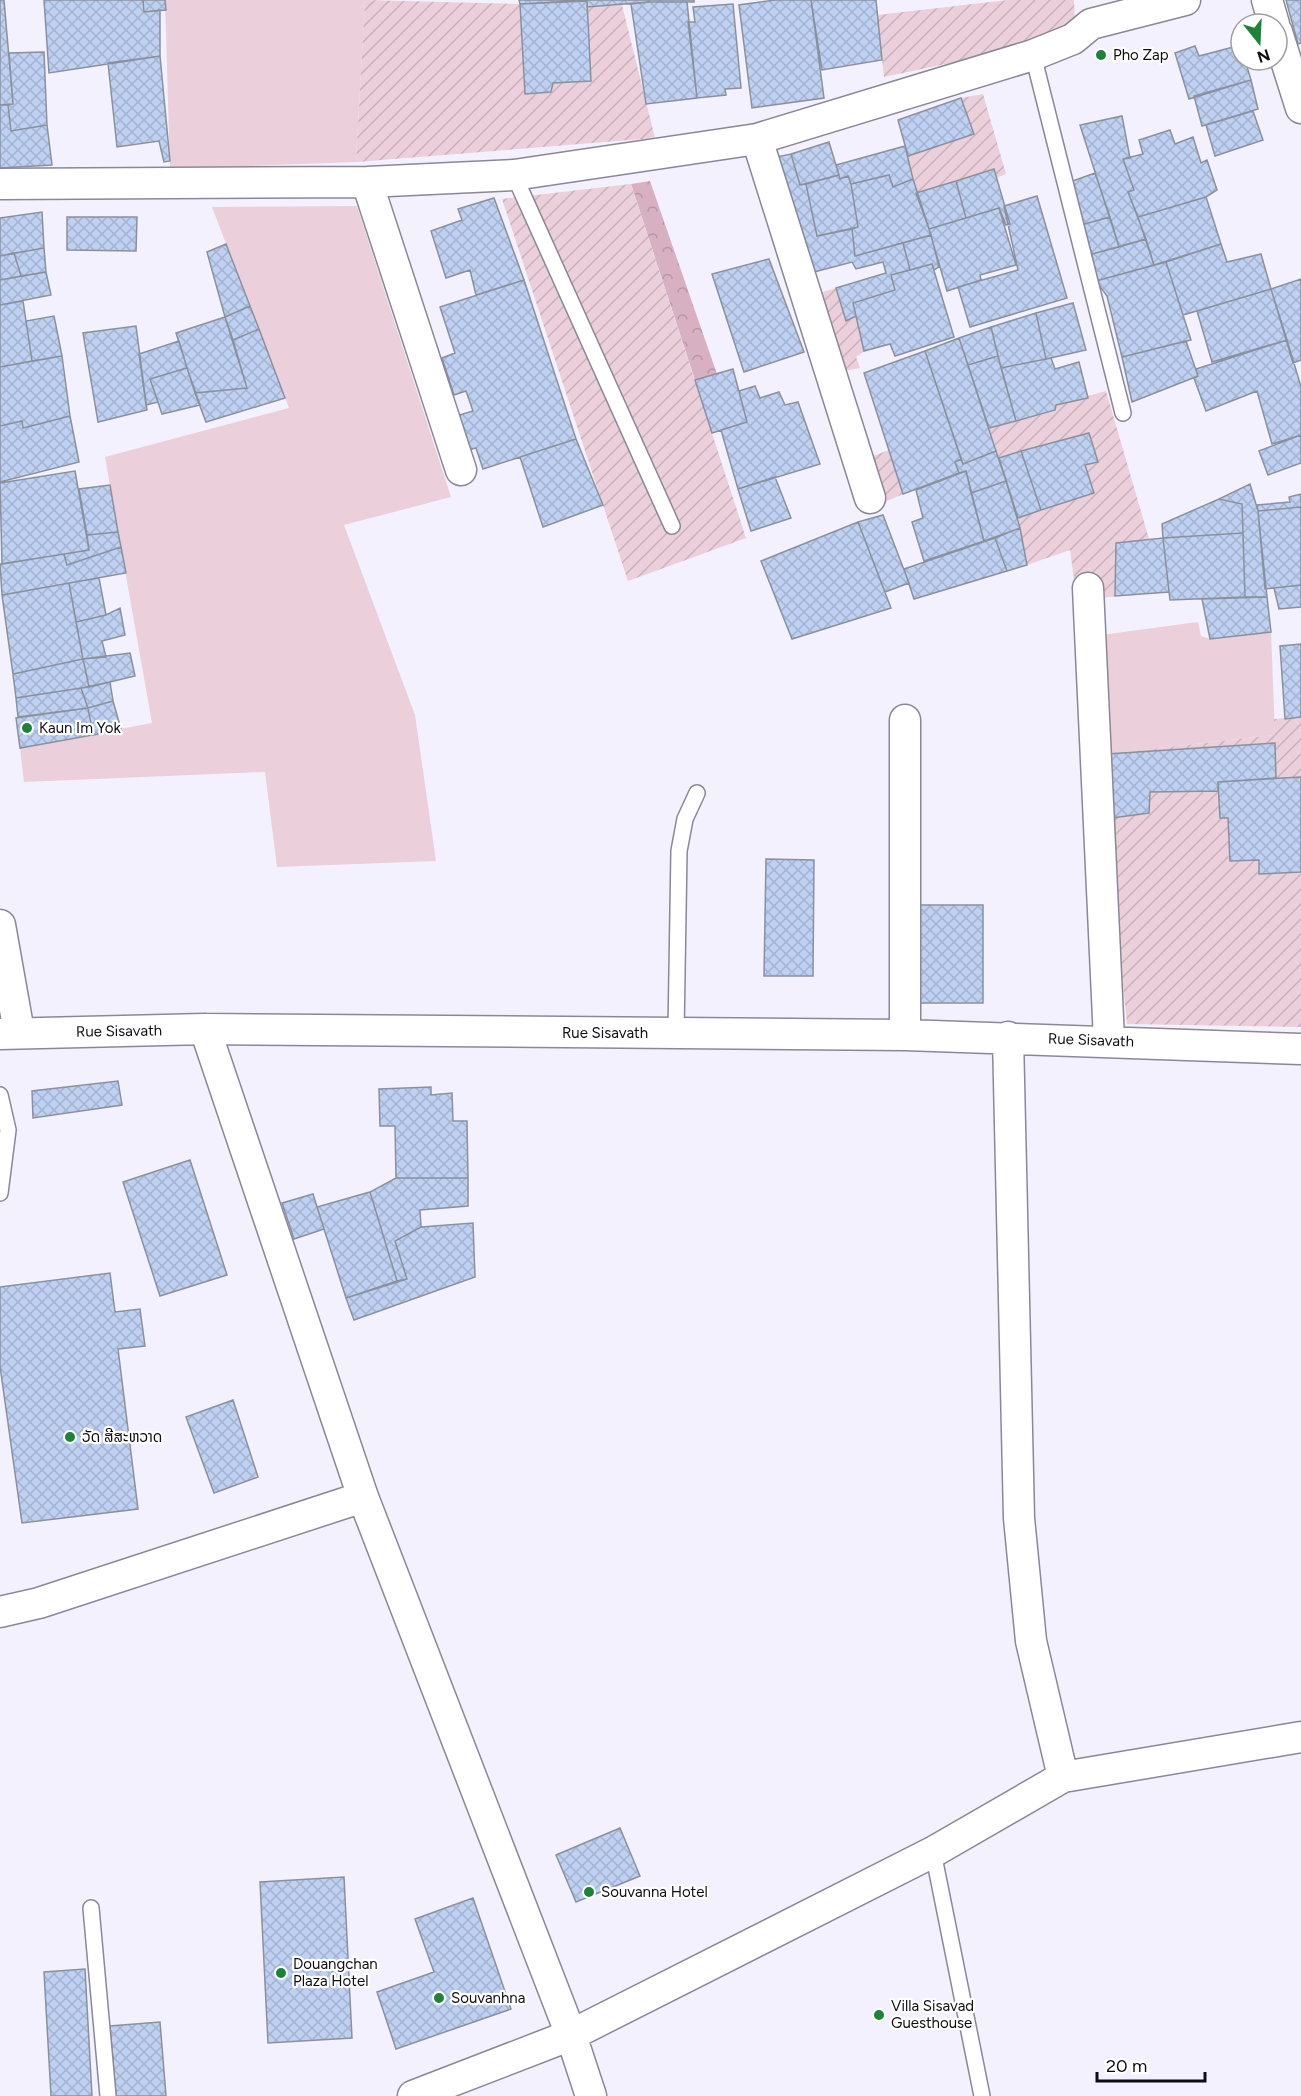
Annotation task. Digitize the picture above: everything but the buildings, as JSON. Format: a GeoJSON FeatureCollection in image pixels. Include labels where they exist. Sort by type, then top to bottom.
{"type":"FeatureCollection","features":[{"type":"Feature","properties":{"kind":"street"},"geometry":{"type":"LineString","coordinates":[[0,184],[367,182],[514,176],[757,139],[1032,55],[1073,39],[1093,12],[1185,0]]}},
{"type":"Feature","properties":{"kind":"street"},"geometry":{"type":"LineString","coordinates":[[1289,70],[1301,108]]}},
{"type":"Feature","properties":{"kind":"street"},"geometry":{"type":"LineString","coordinates":[[757,139],[870,498]]}},
{"type":"Feature","properties":{"kind":"street"},"geometry":{"type":"LineString","coordinates":[[367,182],[461,470]]}},
{"type":"Feature","properties":{"kind":"street"},"geometry":{"type":"LineString","coordinates":[[1088,588],[1109,1040]]}},
{"type":"Feature","properties":{"kind":"street"},"geometry":{"type":"LineString","coordinates":[[905,720],[905,1035]]}},
{"type":"Feature","properties":{"kind":"street","name":"Rue Sisavath"},"geometry":{"type":"LineString","coordinates":[[0,925],[9,1034],[205,1029],[1008,1036],[1301,1048]]}},
{"type":"Feature","properties":{"kind":"street"},"geometry":{"type":"LineString","coordinates":[[205,1029],[363,1497],[571,2035],[591,2096]]}},
{"type":"Feature","properties":{"kind":"street"},"geometry":{"type":"LineString","coordinates":[[1008,1036],[1019,1518],[1031,1641],[1063,1777]]}},
{"type":"Feature","properties":{"kind":"street"},"geometry":{"type":"LineString","coordinates":[[0,1612],[39,1603],[363,1497]]}},
{"type":"Feature","properties":{"kind":"street"},"geometry":{"type":"LineString","coordinates":[[413,2096],[571,2035],[933,1852],[1063,1777],[1301,1737]]}},
{"type":"Feature","properties":{"kind":"lane"},"geometry":{"type":"LineString","coordinates":[[1032,55],[1123,413]]}},
{"type":"Feature","properties":{"kind":"lane"},"geometry":{"type":"LineString","coordinates":[[514,176],[672,526]]}},
{"type":"Feature","properties":{"kind":"lane"},"geometry":{"type":"LineString","coordinates":[[676,1033],[679,850],[685,819],[698,792]]}},
{"type":"Feature","properties":{"kind":"lane"},"geometry":{"type":"LineString","coordinates":[[0,1095],[8,1130],[0,1193]]}},
{"type":"Feature","properties":{"kind":"lane"},"geometry":{"type":"LineString","coordinates":[[933,1852],[982,2096]]}},
{"type":"Feature","properties":{"kind":"lane"},"geometry":{"type":"LineString","coordinates":[[91,1908],[108,2096]]}},
{"type":"Feature","properties":{"kind":"shaded area"},"geometry":{"type":"Polygon","coordinates":[[[165,0],[365,0],[356,162],[170,169],[165,0]]]}},
{"type":"Feature","properties":{"kind":"shaded area"},"geometry":{"type":"Polygon","coordinates":[[[365,0],[520,4],[525,94],[550,92],[553,83],[590,81],[587,7],[622,5],[655,138],[356,162],[365,0]]]}},
{"type":"Feature","properties":{"kind":"shaded area"},"geometry":{"type":"Polygon","coordinates":[[[1008,0],[1074,0],[1075,21],[1040,44],[884,77],[877,15],[1008,0]]]}},
{"type":"Feature","properties":{"kind":"shaded area"},"geometry":{"type":"Polygon","coordinates":[[[983,94],[1006,174],[996,178],[993,169],[916,193],[908,156],[974,134],[961,98],[983,94]]]}},
{"type":"Feature","properties":{"kind":"shaded area"},"geometry":{"type":"Polygon","coordinates":[[[631,184],[746,538],[628,581],[502,199],[631,184]]]}},
{"type":"Feature","properties":{"kind":"shaded area"},"geometry":{"type":"Polygon","coordinates":[[[357,206],[451,497],[344,525],[415,715],[436,861],[277,867],[265,772],[24,782],[20,748],[152,723],[105,457],[289,408],[212,207],[357,206]]]}},
{"type":"Feature","properties":{"kind":"shaded area"},"geometry":{"type":"Polygon","coordinates":[[[836,288],[845,320],[856,316],[864,351],[856,357],[860,368],[839,372],[816,294],[836,288]]]}},
{"type":"Feature","properties":{"kind":"shaded area"},"geometry":{"type":"Polygon","coordinates":[[[848,379],[873,456],[889,450],[903,494],[878,505],[848,379]]]}},
{"type":"Feature","properties":{"kind":"shaded area"},"geometry":{"type":"Polygon","coordinates":[[[1106,391],[1149,539],[1116,543],[1115,596],[1077,602],[1070,550],[1027,565],[1018,518],[1093,493],[1085,465],[1098,462],[1089,433],[999,458],[989,428],[1055,410],[1056,405],[1106,391]]]}},
{"type":"Feature","properties":{"kind":"shaded area"},"geometry":{"type":"Polygon","coordinates":[[[1198,622],[1201,636],[1210,639],[1271,632],[1275,735],[1107,754],[1101,635],[1198,622]]]}},
{"type":"Feature","properties":{"kind":"shaded area"},"geometry":{"type":"Polygon","coordinates":[[[1301,717],[1301,1027],[1127,1024],[1105,819],[1107,754],[1275,735],[1274,719],[1301,717]]]}},
{"type":"Feature","properties":{"kind":"green space"},"geometry":{"type":"Polygon","coordinates":[[[650,181],[717,374],[695,380],[631,184],[650,181]]]}},
{"type":"Feature","properties":{"kind":"place","name":"Pho Zap"},"geometry":{"type":"Point","coordinates":[1101,55]}},
{"type":"Feature","properties":{"kind":"place","name":"Kaun Im Yok"},"geometry":{"type":"Point","coordinates":[27,728]}},
{"type":"Feature","properties":{"kind":"place","name":"ວັດ ສີສະຫວາດ"},"geometry":{"type":"Point","coordinates":[70,1437]}},
{"type":"Feature","properties":{"kind":"place","name":"Souvanna Hotel"},"geometry":{"type":"Point","coordinates":[589,1892]}},
{"type":"Feature","properties":{"kind":"place","name":"Douangchan Plaza Hotel"},"geometry":{"type":"Point","coordinates":[281,1973]}},
{"type":"Feature","properties":{"kind":"place","name":"Souvanhna"},"geometry":{"type":"Point","coordinates":[439,1998]}},
{"type":"Feature","properties":{"kind":"place","name":"Villa Sisavad Guesthouse"},"geometry":{"type":"Point","coordinates":[879,2015]}}]}
